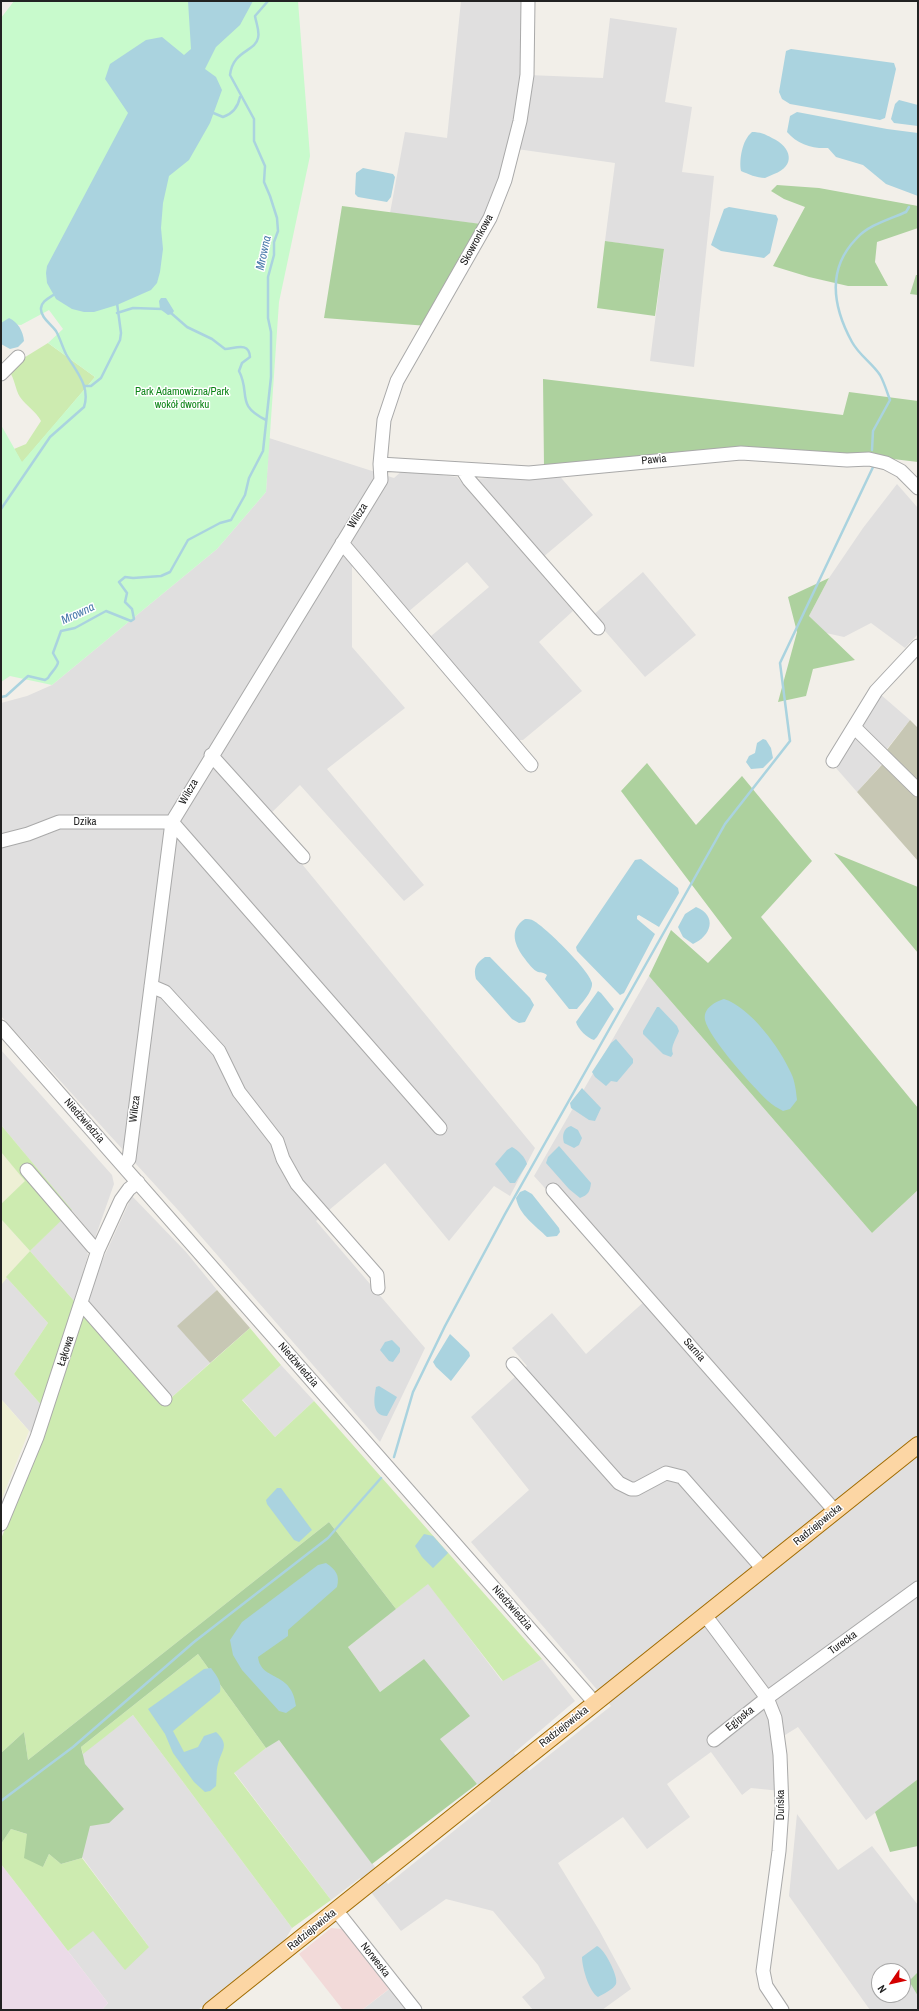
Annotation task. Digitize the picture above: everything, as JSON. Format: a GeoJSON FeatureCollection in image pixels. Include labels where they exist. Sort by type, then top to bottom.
{"type":"FeatureCollection","features":[{"type":"Feature","properties":{"kind":"main road","name":"Radziejowicka"},"geometry":{"type":"LineString","coordinates":[[212,2010],[918,1445]]}},
{"type":"Feature","properties":{"kind":"street","name":"Skowronkowa"},"geometry":{"type":"LineString","coordinates":[[380,464],[384,420],[397,381],[490,218],[505,180],[520,121],[528,75],[528,1]]}},
{"type":"Feature","properties":{"kind":"street"},"geometry":{"type":"LineString","coordinates":[[1,374],[18,357]]}},
{"type":"Feature","properties":{"kind":"street","name":"Pawia"},"geometry":{"type":"LineString","coordinates":[[380,464],[529,473],[741,453],[847,460],[869,459],[886,463],[901,471],[918,488]]}},
{"type":"Feature","properties":{"kind":"street","name":"Wilcza"},"geometry":{"type":"LineString","coordinates":[[124,1165],[129,1159],[172,822],[211,755],[381,480],[380,464]]}},
{"type":"Feature","properties":{"kind":"street"},"geometry":{"type":"LineString","coordinates":[[462,469],[469,480],[598,628]]}},
{"type":"Feature","properties":{"kind":"street"},"geometry":{"type":"LineString","coordinates":[[342,543],[531,765]]}},
{"type":"Feature","properties":{"kind":"street"},"geometry":{"type":"LineString","coordinates":[[834,761],[876,690],[918,646]]}},
{"type":"Feature","properties":{"kind":"street"},"geometry":{"type":"LineString","coordinates":[[854,727],[918,790]]}},
{"type":"Feature","properties":{"kind":"street"},"geometry":{"type":"LineString","coordinates":[[211,755],[303,857]]}},
{"type":"Feature","properties":{"kind":"street","name":"Dzika"},"geometry":{"type":"LineString","coordinates":[[1,841],[28,834],[59,822],[172,822]]}},
{"type":"Feature","properties":{"kind":"street"},"geometry":{"type":"LineString","coordinates":[[172,822],[440,1128]]}},
{"type":"Feature","properties":{"kind":"street"},"geometry":{"type":"LineString","coordinates":[[151,986],[165,992],[219,1051],[239,1092],[274,1135],[283,1159],[297,1184],[377,1275],[378,1288]]}},
{"type":"Feature","properties":{"kind":"street","name":"Niedźwiedzia"},"geometry":{"type":"LineString","coordinates":[[1,1027],[124,1165],[595,1703]]}},
{"type":"Feature","properties":{"kind":"street"},"geometry":{"type":"LineString","coordinates":[[27,1170],[93,1247],[98,1250]]}},
{"type":"Feature","properties":{"kind":"street","name":"Łąkowa"},"geometry":{"type":"LineString","coordinates":[[1,1524],[37,1437],[98,1250],[121,1200],[129,1189],[138,1182]]}},
{"type":"Feature","properties":{"kind":"street","name":"Sarnia"},"geometry":{"type":"LineString","coordinates":[[552,1190],[835,1511]]}},
{"type":"Feature","properties":{"kind":"street"},"geometry":{"type":"LineString","coordinates":[[81,1304],[165,1399]]}},
{"type":"Feature","properties":{"kind":"street"},"geometry":{"type":"LineString","coordinates":[[513,1364],[619,1483],[631,1489],[636,1489],[666,1473],[682,1477],[763,1569]]}},
{"type":"Feature","properties":{"kind":"street","name":"Turecka"},"geometry":{"type":"LineString","coordinates":[[767,1698],[918,1588]]}},
{"type":"Feature","properties":{"kind":"street","name":"Duńska"},"geometry":{"type":"LineString","coordinates":[[705,1615],[767,1698],[776,1718],[780,1755],[782,1808],[779,1851],[762,1971],[766,1986],[782,2010]]}},
{"type":"Feature","properties":{"kind":"street","name":"Egipska"},"geometry":{"type":"LineString","coordinates":[[714,1740],[767,1698]]}},
{"type":"Feature","properties":{"kind":"street","name":"Norweska"},"geometry":{"type":"LineString","coordinates":[[336,1910],[414,2010]]}},
{"type":"Feature","properties":{"kind":"shaded area"},"geometry":{"type":"Polygon","coordinates":[[[461,1],[529,1],[528,75],[603,78],[610,18],[677,28],[665,102],[692,107],[682,172],[714,176],[694,367],[650,361],[664,250],[605,241],[615,163],[517,149],[489,225],[390,213],[405,132],[447,138],[461,1]]]}},
{"type":"Feature","properties":{"kind":"shaded area"},"geometry":{"type":"Polygon","coordinates":[[[269,438],[394,478],[403,470],[457,477],[573,611],[539,642],[582,691],[523,740],[517,740],[430,637],[489,587],[467,562],[408,612],[352,547],[352,647],[405,708],[327,769],[424,885],[404,901],[300,785],[265,819],[535,1148],[510,1196],[494,1186],[449,1241],[385,1163],[316,1221],[425,1348],[380,1442],[178,1210],[1,1016],[1,703],[27,696],[52,685],[217,549],[266,492],[269,438]]]}},
{"type":"Feature","properties":{"kind":"shaded area"},"geometry":{"type":"Polygon","coordinates":[[[557,473],[593,515],[542,558],[474,479],[557,473]]]}},
{"type":"Feature","properties":{"kind":"shaded area"},"geometry":{"type":"Polygon","coordinates":[[[897,484],[918,508],[918,634],[905,648],[871,623],[844,637],[826,633],[809,616],[829,578],[863,528],[897,484]]]}},
{"type":"Feature","properties":{"kind":"shaded area"},"geometry":{"type":"Polygon","coordinates":[[[643,572],[696,635],[645,677],[592,616],[643,572]]]}},
{"type":"Feature","properties":{"kind":"shaded area"},"geometry":{"type":"Polygon","coordinates":[[[880,694],[910,720],[886,750],[890,755],[857,792],[836,768],[880,694]]]}},
{"type":"Feature","properties":{"kind":"shaded area"},"geometry":{"type":"Polygon","coordinates":[[[910,720],[918,728],[918,861],[857,792],[890,756],[886,751],[910,720]]]}},
{"type":"Feature","properties":{"kind":"shaded area"},"geometry":{"type":"Polygon","coordinates":[[[649,976],[872,1233],[918,1190],[918,1779],[866,1820],[798,1727],[777,1740],[781,1791],[751,1788],[742,1795],[711,1752],[667,1784],[690,1817],[647,1849],[623,1817],[558,1863],[599,1930],[631,1989],[602,2010],[533,2010],[522,1997],[545,1978],[538,1965],[493,1911],[446,1899],[401,1931],[360,1878],[331,1900],[234,1772],[278,1739],[388,1884],[491,1801],[440,1739],[424,1659],[380,1692],[348,1647],[428,1583],[502,1681],[542,1659],[575,1701],[514,1753],[529,1771],[611,1706],[471,1542],[529,1490],[471,1417],[527,1366],[512,1348],[552,1313],[586,1354],[646,1300],[534,1176],[649,976]]]}},
{"type":"Feature","properties":{"kind":"shaded area"},"geometry":{"type":"Polygon","coordinates":[[[1,1050],[112,1175],[114,1184],[95,1238],[1,1125],[1,1050]]]}},
{"type":"Feature","properties":{"kind":"shaded area"},"geometry":{"type":"Polygon","coordinates":[[[1,1152],[26,1181],[1,1204],[1,1152]]]}},
{"type":"Feature","properties":{"kind":"shaded area"},"geometry":{"type":"Polygon","coordinates":[[[132,1196],[186,1252],[217,1290],[178,1326],[210,1363],[163,1405],[83,1314],[91,1285],[132,1196]]]}},
{"type":"Feature","properties":{"kind":"shaded area"},"geometry":{"type":"Polygon","coordinates":[[[64,1217],[84,1242],[88,1255],[75,1302],[30,1251],[64,1217]]]}},
{"type":"Feature","properties":{"kind":"shaded area"},"geometry":{"type":"Polygon","coordinates":[[[1,1219],[30,1251],[1,1285],[1,1219]]]}},
{"type":"Feature","properties":{"kind":"shaded area"},"geometry":{"type":"Polygon","coordinates":[[[6,1277],[48,1323],[14,1374],[43,1407],[32,1434],[1,1399],[1,1285],[6,1277]]]}},
{"type":"Feature","properties":{"kind":"shaded area"},"geometry":{"type":"Polygon","coordinates":[[[217,1290],[250,1328],[210,1363],[177,1326],[217,1290]]]}},
{"type":"Feature","properties":{"kind":"shaded area"},"geometry":{"type":"Polygon","coordinates":[[[281,1365],[314,1401],[275,1437],[242,1399],[281,1365]]]}},
{"type":"Feature","properties":{"kind":"shaded area"},"geometry":{"type":"Polygon","coordinates":[[[1,1399],[29,1431],[1,1501],[1,1399]]]}},
{"type":"Feature","properties":{"kind":"shaded area"},"geometry":{"type":"Polygon","coordinates":[[[133,1715],[292,1928],[285,1940],[198,2010],[102,2010],[108,2003],[68,1951],[93,1930],[149,1947],[33,1791],[133,1715]]]}},
{"type":"Feature","properties":{"kind":"shaded area"},"geometry":{"type":"Polygon","coordinates":[[[797,1814],[838,1870],[872,1846],[918,1905],[918,2010],[870,2010],[789,1896],[797,1814]]]}},
{"type":"Feature","properties":{"kind":"shaded area"},"geometry":{"type":"Polygon","coordinates":[[[1,1864],[108,2003],[102,2010],[1,2010],[1,1864]]]}},
{"type":"Feature","properties":{"kind":"shaded area"},"geometry":{"type":"Polygon","coordinates":[[[331,1928],[342,1929],[389,1989],[362,2010],[343,2010],[299,1954],[331,1928]]]}},
{"type":"Feature","properties":{"kind":"shaded area"},"geometry":{"type":"Polygon","coordinates":[[[392,1987],[409,2010],[362,2010],[392,1987]]]}},
{"type":"Feature","properties":{"kind":"green space","name":"Park Adamowizna/Park wokół dworku"},"geometry":{"type":"Polygon","coordinates":[[[14,1],[298,1],[310,156],[279,302],[266,492],[217,549],[52,685],[10,676],[1,682],[1,425],[22,462],[95,377],[48,343],[63,329],[49,310],[21,325],[1,323],[1,18],[14,1]]]}},
{"type":"Feature","properties":{"kind":"green space"},"geometry":{"type":"Polygon","coordinates":[[[777,185],[819,188],[918,206],[918,228],[877,242],[875,262],[888,286],[848,286],[809,277],[773,266],[805,207],[784,199],[771,191],[777,185]]]}},
{"type":"Feature","properties":{"kind":"green space"},"geometry":{"type":"Polygon","coordinates":[[[342,206],[489,225],[428,326],[324,318],[342,206]]]}},
{"type":"Feature","properties":{"kind":"green space"},"geometry":{"type":"Polygon","coordinates":[[[605,241],[664,249],[655,316],[597,308],[605,241]]]}},
{"type":"Feature","properties":{"kind":"green space"},"geometry":{"type":"Polygon","coordinates":[[[916,275],[918,275],[918,295],[910,294],[916,275]]]}},
{"type":"Feature","properties":{"kind":"green space"},"geometry":{"type":"Polygon","coordinates":[[[48,343],[95,377],[22,463],[14,449],[26,444],[41,421],[37,414],[20,397],[13,377],[9,371],[22,359],[48,343]]]}},
{"type":"Feature","properties":{"kind":"green space"},"geometry":{"type":"Polygon","coordinates":[[[543,379],[843,415],[849,392],[918,401],[918,462],[885,458],[741,450],[544,466],[543,379]]]}},
{"type":"Feature","properties":{"kind":"green space"},"geometry":{"type":"Polygon","coordinates":[[[829,578],[809,616],[855,660],[813,669],[806,696],[778,702],[797,632],[788,597],[829,578]]]}},
{"type":"Feature","properties":{"kind":"green space"},"geometry":{"type":"Polygon","coordinates":[[[647,763],[696,825],[742,776],[812,861],[761,917],[918,1108],[918,1190],[872,1233],[649,976],[671,930],[708,963],[732,938],[621,791],[647,763]]]}},
{"type":"Feature","properties":{"kind":"green space"},"geometry":{"type":"Polygon","coordinates":[[[834,853],[918,887],[918,953],[834,853]]]}},
{"type":"Feature","properties":{"kind":"green space"},"geometry":{"type":"Polygon","coordinates":[[[1,1125],[72,1210],[30,1251],[1,1219],[1,1204],[25,1181],[1,1152],[1,1125]]]}},
{"type":"Feature","properties":{"kind":"green space"},"geometry":{"type":"Polygon","coordinates":[[[30,1251],[75,1302],[43,1407],[14,1374],[48,1323],[6,1277],[30,1251]]]}},
{"type":"Feature","properties":{"kind":"green space"},"geometry":{"type":"Polygon","coordinates":[[[83,1314],[163,1405],[250,1328],[281,1365],[242,1400],[275,1437],[314,1401],[542,1659],[503,1681],[428,1584],[396,1609],[329,1522],[28,1760],[24,1732],[1,1753],[1,1539],[40,1441],[83,1314]]]}},
{"type":"Feature","properties":{"kind":"green space"},"geometry":{"type":"Polygon","coordinates":[[[329,1522],[396,1609],[348,1647],[380,1692],[424,1659],[470,1716],[440,1739],[477,1784],[372,1864],[279,1740],[266,1748],[198,1654],[81,1747],[85,1764],[124,1809],[109,1823],[90,1826],[82,1858],[61,1864],[49,1854],[43,1867],[24,1858],[27,1834],[11,1829],[1,1844],[1,1753],[24,1732],[28,1760],[329,1522]]]}},
{"type":"Feature","properties":{"kind":"green space"},"geometry":{"type":"Polygon","coordinates":[[[198,1654],[266,1748],[234,1773],[331,1900],[292,1928],[133,1715],[83,1754],[81,1747],[198,1654]]]}},
{"type":"Feature","properties":{"kind":"green space"},"geometry":{"type":"Polygon","coordinates":[[[918,1779],[918,1846],[890,1852],[875,1812],[918,1779]]]}},
{"type":"Feature","properties":{"kind":"green space"},"geometry":{"type":"Polygon","coordinates":[[[11,1829],[27,1834],[43,1867],[49,1854],[61,1864],[82,1858],[149,1947],[125,1970],[93,1931],[68,1951],[1,1864],[1,1844],[11,1829]]]}},
{"type":"Feature","properties":{"kind":"green space"},"geometry":{"type":"Polygon","coordinates":[[[918,1972],[918,1996],[911,1984],[911,1979],[918,1972]]]}},
{"type":"Feature","properties":{"kind":"water"},"geometry":{"type":"Polygon","coordinates":[[[188,1],[253,1],[240,25],[216,47],[205,69],[216,77],[222,90],[210,123],[189,160],[169,176],[163,203],[161,228],[163,249],[157,283],[151,290],[117,305],[94,312],[84,312],[72,309],[56,299],[47,283],[47,266],[128,113],[105,79],[110,64],[146,40],[162,37],[184,55],[191,49],[188,1]]]}},
{"type":"Feature","properties":{"kind":"water"},"geometry":{"type":"Polygon","coordinates":[[[791,49],[894,63],[896,69],[885,118],[880,120],[790,104],[782,99],[779,92],[786,51],[791,49]]]}},
{"type":"Feature","properties":{"kind":"water"},"geometry":{"type":"Polygon","coordinates":[[[899,100],[918,105],[918,126],[894,123],[891,119],[895,104],[899,100]]]}},
{"type":"Feature","properties":{"kind":"water"},"geometry":{"type":"Polygon","coordinates":[[[797,112],[887,129],[918,133],[918,196],[886,184],[863,165],[836,157],[828,148],[811,147],[800,143],[787,132],[790,116],[797,112]]]}},
{"type":"Feature","properties":{"kind":"water"},"geometry":{"type":"Polygon","coordinates":[[[752,132],[767,135],[784,146],[789,156],[786,166],[781,171],[765,178],[756,177],[741,171],[740,161],[742,150],[746,140],[752,132]]]}},
{"type":"Feature","properties":{"kind":"water"},"geometry":{"type":"Polygon","coordinates":[[[363,168],[393,174],[395,177],[391,197],[387,202],[358,197],[355,194],[356,173],[363,168]]]}},
{"type":"Feature","properties":{"kind":"water"},"geometry":{"type":"Polygon","coordinates":[[[729,207],[776,215],[778,219],[770,253],[764,258],[721,251],[711,245],[724,209],[729,207]]]}},
{"type":"Feature","properties":{"kind":"water"},"geometry":{"type":"Polygon","coordinates":[[[161,298],[166,298],[174,311],[172,314],[168,315],[160,309],[159,301],[161,298]]]}},
{"type":"Feature","properties":{"kind":"water"},"geometry":{"type":"Polygon","coordinates":[[[9,318],[20,327],[24,341],[18,347],[10,349],[1,344],[1,323],[9,318]]]}},
{"type":"Feature","properties":{"kind":"water"},"geometry":{"type":"Polygon","coordinates":[[[763,739],[766,740],[771,748],[773,758],[763,768],[751,769],[746,762],[749,756],[755,753],[757,743],[763,739]]]}},
{"type":"Feature","properties":{"kind":"water"},"geometry":{"type":"Polygon","coordinates":[[[641,859],[678,888],[679,893],[659,927],[639,915],[637,916],[637,919],[655,934],[624,993],[620,995],[577,951],[576,947],[635,860],[641,859]]]}},
{"type":"Feature","properties":{"kind":"water"},"geometry":{"type":"Polygon","coordinates":[[[696,907],[707,915],[710,926],[704,936],[693,944],[683,937],[678,927],[685,914],[696,907]]]}},
{"type":"Feature","properties":{"kind":"water"},"geometry":{"type":"Polygon","coordinates":[[[525,919],[533,920],[540,925],[576,960],[589,977],[592,983],[591,990],[577,1009],[569,1009],[545,979],[547,975],[532,968],[518,949],[515,938],[516,928],[525,919]]]}},
{"type":"Feature","properties":{"kind":"water"},"geometry":{"type":"Polygon","coordinates":[[[485,957],[490,957],[530,998],[534,1005],[525,1022],[519,1023],[512,1019],[476,979],[476,966],[479,961],[485,957]]]}},
{"type":"Feature","properties":{"kind":"water"},"geometry":{"type":"Polygon","coordinates":[[[598,991],[614,1009],[594,1040],[583,1033],[576,1022],[598,991]]]}},
{"type":"Feature","properties":{"kind":"water"},"geometry":{"type":"Polygon","coordinates":[[[724,999],[734,1003],[754,1019],[780,1052],[791,1073],[795,1086],[797,1100],[790,1109],[783,1111],[771,1104],[732,1062],[708,1028],[705,1020],[706,1012],[710,1006],[724,999]]]}},
{"type":"Feature","properties":{"kind":"water"},"geometry":{"type":"Polygon","coordinates":[[[657,1007],[659,1007],[677,1026],[679,1031],[673,1046],[673,1054],[671,1057],[663,1054],[643,1034],[643,1031],[657,1007]]]}},
{"type":"Feature","properties":{"kind":"water"},"geometry":{"type":"Polygon","coordinates":[[[616,1039],[633,1059],[633,1063],[617,1082],[611,1081],[606,1086],[595,1077],[592,1072],[611,1043],[616,1039]]]}},
{"type":"Feature","properties":{"kind":"water"},"geometry":{"type":"Polygon","coordinates":[[[582,1088],[601,1108],[595,1121],[589,1120],[571,1108],[570,1103],[582,1088]]]}},
{"type":"Feature","properties":{"kind":"water"},"geometry":{"type":"Polygon","coordinates":[[[571,1126],[578,1130],[582,1138],[579,1145],[574,1148],[564,1143],[563,1140],[565,1130],[571,1126]]]}},
{"type":"Feature","properties":{"kind":"water"},"geometry":{"type":"Polygon","coordinates":[[[559,1146],[591,1183],[588,1193],[583,1197],[580,1198],[569,1189],[546,1163],[548,1157],[559,1146]]]}},
{"type":"Feature","properties":{"kind":"water"},"geometry":{"type":"Polygon","coordinates":[[[512,1147],[521,1154],[527,1164],[515,1183],[510,1183],[495,1164],[507,1150],[512,1147]]]}},
{"type":"Feature","properties":{"kind":"water"},"geometry":{"type":"Polygon","coordinates":[[[525,1190],[532,1194],[559,1228],[560,1232],[557,1236],[547,1237],[524,1215],[516,1198],[520,1192],[525,1190]]]}},
{"type":"Feature","properties":{"kind":"water"},"geometry":{"type":"Polygon","coordinates":[[[450,1334],[469,1352],[470,1356],[451,1381],[436,1367],[433,1362],[450,1334]]]}},
{"type":"Feature","properties":{"kind":"water"},"geometry":{"type":"Polygon","coordinates":[[[392,1340],[400,1348],[400,1352],[393,1362],[389,1361],[380,1350],[385,1342],[392,1340]]]}},
{"type":"Feature","properties":{"kind":"water"},"geometry":{"type":"Polygon","coordinates":[[[379,1386],[397,1397],[387,1416],[378,1413],[376,1410],[374,1401],[376,1387],[379,1386]]]}},
{"type":"Feature","properties":{"kind":"water"},"geometry":{"type":"Polygon","coordinates":[[[277,1488],[281,1488],[312,1530],[299,1542],[294,1540],[267,1504],[266,1500],[277,1488]]]}},
{"type":"Feature","properties":{"kind":"water"},"geometry":{"type":"Polygon","coordinates":[[[424,1534],[433,1536],[448,1553],[433,1568],[422,1557],[415,1546],[424,1534]]]}},
{"type":"Feature","properties":{"kind":"water"},"geometry":{"type":"Polygon","coordinates":[[[326,1563],[336,1573],[338,1579],[337,1587],[288,1630],[288,1636],[258,1657],[260,1665],[270,1674],[283,1681],[289,1687],[293,1695],[296,1706],[286,1713],[279,1711],[242,1670],[233,1655],[230,1640],[242,1622],[318,1565],[326,1563]]]}},
{"type":"Feature","properties":{"kind":"water"},"geometry":{"type":"Polygon","coordinates":[[[211,1668],[220,1682],[220,1692],[173,1731],[184,1752],[198,1747],[204,1736],[216,1732],[223,1740],[224,1747],[217,1766],[216,1786],[210,1791],[205,1792],[194,1782],[173,1753],[165,1734],[148,1709],[204,1669],[211,1668]]]}},
{"type":"Feature","properties":{"kind":"water"},"geometry":{"type":"Polygon","coordinates":[[[597,1946],[607,1957],[613,1969],[616,1980],[616,1984],[613,1988],[598,1997],[589,1985],[583,1967],[582,1957],[597,1946]]]}},
{"type":"Feature","properties":{"kind":"waterway","name":"Mrowna"},"geometry":{"type":"LineString","coordinates":[[1,697],[6,696],[28,676],[45,680],[48,678],[58,664],[53,653],[61,631],[75,628],[106,611],[131,621],[134,619],[132,609],[125,602],[127,593],[119,582],[125,577],[133,578],[161,576],[170,572],[188,540],[220,523],[231,520],[245,495],[249,478],[263,451],[271,377],[271,332],[268,318],[268,277],[274,255],[274,242],[278,231],[277,218],[264,182],[265,166],[254,141],[254,119],[230,75],[232,67],[239,56],[256,43],[259,33],[255,16],[268,1]]}},
{"type":"Feature","properties":{"kind":"waterway","name":"Mrowna"},"geometry":{"type":"LineString","coordinates":[[211,112],[223,117],[226,116],[236,107],[240,97]]}},
{"type":"Feature","properties":{"kind":"waterway"},"geometry":{"type":"LineString","coordinates":[[872,450],[873,431],[890,400],[880,375],[855,347],[845,329],[837,302],[837,276],[840,263],[846,251],[861,234],[880,223],[906,212],[909,207]]}},
{"type":"Feature","properties":{"kind":"waterway","name":"Mrowna"},"geometry":{"type":"LineString","coordinates":[[1,509],[50,437],[84,407],[86,399],[84,385],[66,354],[59,336],[41,311],[43,303],[56,293]]}},
{"type":"Feature","properties":{"kind":"waterway","name":"Mrowna"},"geometry":{"type":"LineString","coordinates":[[85,386],[91,386],[101,378],[120,340],[121,333],[117,303]]}},
{"type":"Feature","properties":{"kind":"waterway"},"geometry":{"type":"LineString","coordinates":[[117,313],[133,308],[163,309]]}},
{"type":"Feature","properties":{"kind":"waterway","name":"Mrowna"},"geometry":{"type":"LineString","coordinates":[[171,313],[187,327],[212,339],[225,349],[240,347],[247,349],[250,357],[242,363],[239,371],[244,386],[245,398],[250,409],[256,415],[266,420]]}},
{"type":"Feature","properties":{"kind":"waterway"},"geometry":{"type":"LineString","coordinates":[[394,1457],[413,1392],[445,1326],[505,1214],[725,824],[790,741],[780,663],[874,465]]}},
{"type":"Feature","properties":{"kind":"waterway"},"geometry":{"type":"LineString","coordinates":[[1,1801],[73,1747],[194,1642],[328,1538],[381,1478]]}}]}
